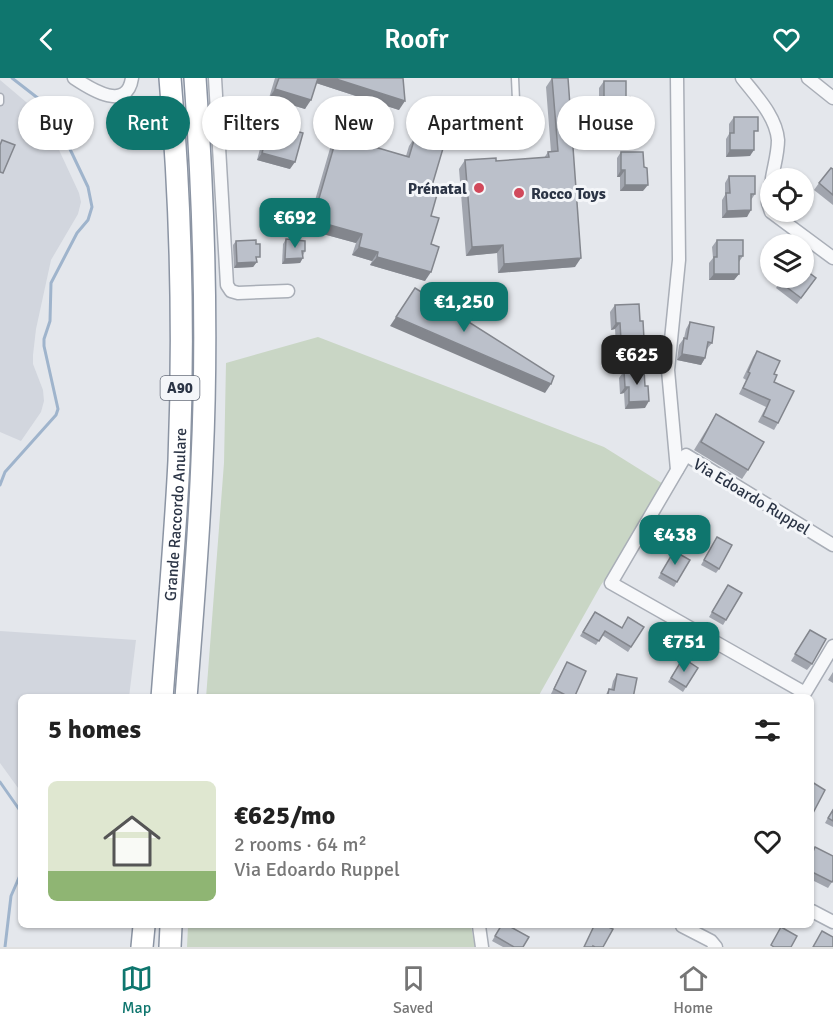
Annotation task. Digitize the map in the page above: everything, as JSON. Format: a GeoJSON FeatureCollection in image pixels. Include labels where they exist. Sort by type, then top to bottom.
{"type":"FeatureCollection","features":[{"type":"Feature","properties":{"kind":"highway","name":"Grande Raccordo Anulare"},"geometry":{"type":"LineString","coordinates":[[162,694],[180,420],[181,278],[170,78]]}},
{"type":"Feature","properties":{"kind":"highway","name":"Grande Raccordo Anulare"},"geometry":{"type":"LineString","coordinates":[[186,694],[198,529],[204,390],[203,228],[195,78]]}},
{"type":"Feature","properties":{"kind":"highway"},"geometry":{"type":"LineString","coordinates":[[142,947],[144,928]]}},
{"type":"Feature","properties":{"kind":"highway"},"geometry":{"type":"LineString","coordinates":[[170,947],[171,928]]}},
{"type":"Feature","properties":{"kind":"street"},"geometry":{"type":"LineString","coordinates":[[74,78],[114,97],[127,92],[132,78]]}},
{"type":"Feature","properties":{"kind":"street"},"geometry":{"type":"LineString","coordinates":[[215,78],[227,285],[231,291],[238,293],[288,291]]}},
{"type":"Feature","properties":{"kind":"street","name":"Via Edoardo Ruppel"},"geometry":{"type":"LineString","coordinates":[[676,78],[679,260],[668,370],[677,470]]}},
{"type":"Feature","properties":{"kind":"street"},"geometry":{"type":"LineString","coordinates":[[742,78],[765,108],[776,129],[777,145],[773,168]]}},
{"type":"Feature","properties":{"kind":"street"},"geometry":{"type":"LineString","coordinates":[[808,78],[833,98]]}},
{"type":"Feature","properties":{"kind":"street"},"geometry":{"type":"LineString","coordinates":[[784,222],[833,258]]}},
{"type":"Feature","properties":{"kind":"street","name":"Via Edoardo Ruppel"},"geometry":{"type":"LineString","coordinates":[[833,544],[686,455],[611,583],[805,693],[833,646]]}},
{"type":"Feature","properties":{"kind":"street"},"geometry":{"type":"LineString","coordinates":[[814,912],[833,922]]}},
{"type":"Feature","properties":{"kind":"street"},"geometry":{"type":"LineString","coordinates":[[479,928],[482,947]]}},
{"type":"Feature","properties":{"kind":"street"},"geometry":{"type":"LineString","coordinates":[[686,928],[711,941],[716,947]]}},
{"type":"Feature","properties":{"kind":"lane"},"geometry":{"type":"LineString","coordinates":[[515,78],[516,96]]}},
{"type":"Feature","properties":{"kind":"shaded area"},"geometry":{"type":"Polygon","coordinates":[[[0,80],[19,96],[18,150],[59,150],[81,202],[78,214],[51,260],[36,329],[33,364],[43,390],[44,401],[41,412],[21,441],[0,432],[0,80]]]}},
{"type":"Feature","properties":{"kind":"shaded area"},"geometry":{"type":"Polygon","coordinates":[[[0,631],[136,640],[129,694],[18,694],[18,788],[0,763],[0,631]]]}},
{"type":"Feature","properties":{"kind":"green space"},"geometry":{"type":"Polygon","coordinates":[[[318,337],[604,447],[668,487],[601,585],[540,694],[206,694],[224,463],[226,363],[318,337]]]}},
{"type":"Feature","properties":{"kind":"green space"},"geometry":{"type":"Polygon","coordinates":[[[188,928],[471,928],[475,947],[187,947],[188,928]]]}},
{"type":"Feature","properties":{"kind":"building"},"geometry":{"type":"Polygon","coordinates":[[[279,78],[318,78],[311,100],[275,89],[279,78]]]}},
{"type":"Feature","properties":{"kind":"building"},"geometry":{"type":"Polygon","coordinates":[[[333,78],[403,78],[405,101],[333,78]]]}},
{"type":"Feature","properties":{"kind":"building"},"geometry":{"type":"Polygon","coordinates":[[[552,78],[568,78],[569,96],[557,96],[557,139],[552,78]]]}},
{"type":"Feature","properties":{"kind":"building"},"geometry":{"type":"Polygon","coordinates":[[[604,81],[626,81],[626,96],[604,96],[604,81]]]}},
{"type":"Feature","properties":{"kind":"building"},"geometry":{"type":"Polygon","coordinates":[[[734,117],[758,117],[758,131],[754,131],[754,150],[730,150],[730,133],[734,133],[734,117]]]}},
{"type":"Feature","properties":{"kind":"building"},"geometry":{"type":"Polygon","coordinates":[[[2,140],[15,145],[3,173],[0,172],[2,140]]]}},
{"type":"Feature","properties":{"kind":"building"},"geometry":{"type":"Polygon","coordinates":[[[263,150],[298,150],[295,162],[262,153],[263,150]]]}},
{"type":"Feature","properties":{"kind":"building"},"geometry":{"type":"Polygon","coordinates":[[[333,150],[385,150],[409,157],[411,150],[443,150],[431,189],[438,191],[431,216],[439,218],[431,244],[439,247],[431,272],[377,257],[378,252],[359,247],[362,234],[313,219],[333,150]]]}},
{"type":"Feature","properties":{"kind":"building"},"geometry":{"type":"Polygon","coordinates":[[[573,150],[581,258],[504,264],[503,245],[472,247],[465,160],[496,158],[496,161],[549,157],[548,152],[573,150]]]}},
{"type":"Feature","properties":{"kind":"building"},"geometry":{"type":"Polygon","coordinates":[[[621,152],[643,152],[648,185],[625,185],[625,170],[621,170],[621,152]]]}},
{"type":"Feature","properties":{"kind":"building"},"geometry":{"type":"Polygon","coordinates":[[[831,168],[833,169],[833,195],[819,183],[831,168]]]}},
{"type":"Feature","properties":{"kind":"building"},"geometry":{"type":"Polygon","coordinates":[[[729,176],[755,176],[755,194],[751,194],[751,210],[727,211],[726,193],[730,193],[729,176]]]}},
{"type":"Feature","properties":{"kind":"building"},"geometry":{"type":"Polygon","coordinates":[[[286,239],[305,241],[305,251],[302,251],[303,258],[285,259],[286,239]]]}},
{"type":"Feature","properties":{"kind":"building"},"geometry":{"type":"Polygon","coordinates":[[[256,240],[256,244],[260,244],[260,257],[256,257],[257,262],[237,263],[236,241],[256,240]]]}},
{"type":"Feature","properties":{"kind":"building"},"geometry":{"type":"Polygon","coordinates":[[[717,240],[743,240],[743,256],[739,256],[739,274],[714,274],[717,240]]]}},
{"type":"Feature","properties":{"kind":"building"},"geometry":{"type":"Polygon","coordinates":[[[415,288],[554,376],[551,384],[396,317],[415,288]]]}},
{"type":"Feature","properties":{"kind":"building"},"geometry":{"type":"Polygon","coordinates":[[[788,288],[808,288],[801,298],[788,288]]]}},
{"type":"Feature","properties":{"kind":"building"},"geometry":{"type":"Polygon","coordinates":[[[639,304],[644,339],[621,340],[620,323],[616,323],[615,305],[639,304]]]}},
{"type":"Feature","properties":{"kind":"building"},"geometry":{"type":"Polygon","coordinates":[[[690,322],[714,327],[712,343],[708,342],[705,358],[682,354],[684,338],[687,339],[690,322]]]}},
{"type":"Feature","properties":{"kind":"building"},"geometry":{"type":"Polygon","coordinates":[[[757,351],[780,361],[774,374],[777,375],[774,382],[794,391],[778,423],[763,416],[770,400],[743,388],[757,351]]]}},
{"type":"Feature","properties":{"kind":"building"},"geometry":{"type":"Polygon","coordinates":[[[644,370],[649,401],[629,402],[629,387],[625,387],[624,371],[644,370]]]}},
{"type":"Feature","properties":{"kind":"building"},"geometry":{"type":"Polygon","coordinates":[[[716,414],[764,442],[748,470],[701,442],[716,414]]]}},
{"type":"Feature","properties":{"kind":"building"},"geometry":{"type":"Polygon","coordinates":[[[717,537],[732,545],[719,569],[704,560],[717,537]]]}},
{"type":"Feature","properties":{"kind":"building"},"geometry":{"type":"Polygon","coordinates":[[[674,551],[690,560],[677,582],[661,573],[674,551]]]}},
{"type":"Feature","properties":{"kind":"building"},"geometry":{"type":"Polygon","coordinates":[[[728,585],[742,593],[726,620],[712,612],[728,585]]]}},
{"type":"Feature","properties":{"kind":"building"},"geometry":{"type":"Polygon","coordinates":[[[595,612],[622,628],[628,617],[644,627],[631,647],[605,631],[599,641],[583,632],[595,612]]]}},
{"type":"Feature","properties":{"kind":"building"},"geometry":{"type":"Polygon","coordinates":[[[810,630],[826,639],[812,664],[795,654],[810,630]]]}},
{"type":"Feature","properties":{"kind":"building"},"geometry":{"type":"Polygon","coordinates":[[[683,658],[698,668],[686,687],[671,678],[683,658]]]}},
{"type":"Feature","properties":{"kind":"building"},"geometry":{"type":"Polygon","coordinates":[[[567,662],[586,671],[576,694],[563,694],[554,689],[567,662]]]}},
{"type":"Feature","properties":{"kind":"building"},"geometry":{"type":"Polygon","coordinates":[[[617,674],[637,678],[634,694],[608,694],[609,689],[614,690],[617,674]]]}},
{"type":"Feature","properties":{"kind":"building"},"geometry":{"type":"Polygon","coordinates":[[[814,783],[825,790],[814,811],[814,783]]]}},
{"type":"Feature","properties":{"kind":"building"},"geometry":{"type":"Polygon","coordinates":[[[833,810],[833,821],[828,818],[833,810]]]}},
{"type":"Feature","properties":{"kind":"building"},"geometry":{"type":"Polygon","coordinates":[[[815,847],[833,856],[832,882],[814,873],[815,847]]]}},
{"type":"Feature","properties":{"kind":"building"},"geometry":{"type":"Polygon","coordinates":[[[500,928],[513,928],[529,937],[523,947],[514,947],[495,936],[500,928]]]}},
{"type":"Feature","properties":{"kind":"building"},"geometry":{"type":"Polygon","coordinates":[[[593,928],[613,929],[603,947],[584,947],[593,928]]]}},
{"type":"Feature","properties":{"kind":"building"},"geometry":{"type":"Polygon","coordinates":[[[780,928],[797,936],[791,947],[771,945],[780,928]]]}},
{"type":"Feature","properties":{"kind":"building"},"geometry":{"type":"Polygon","coordinates":[[[822,931],[833,937],[833,947],[813,947],[822,931]]]}},
{"type":"Feature","properties":{"kind":"waterway"},"geometry":{"type":"LineString","coordinates":[[0,485],[5,472],[56,415],[58,409],[44,346],[50,321],[51,283],[77,233],[88,220],[92,207],[88,187],[59,126],[39,99],[12,78]]}},
{"type":"Feature","properties":{"kind":"waterway"},"geometry":{"type":"LineString","coordinates":[[0,782],[18,808]]}},
{"type":"Feature","properties":{"kind":"waterway"},"geometry":{"type":"LineString","coordinates":[[5,947],[11,896],[18,880]]}},
{"type":"Feature","properties":{"kind":"place","name":"Prénatal"},"geometry":{"type":"Point","coordinates":[479,188]}},
{"type":"Feature","properties":{"kind":"place","name":"Rocco Toys"},"geometry":{"type":"Point","coordinates":[519,193]}}]}
